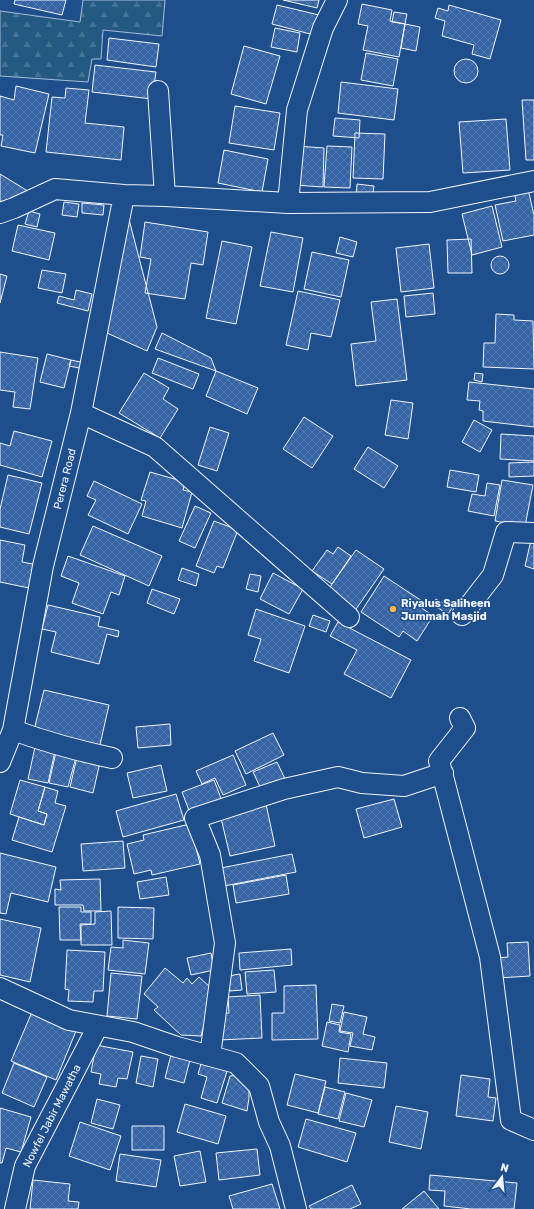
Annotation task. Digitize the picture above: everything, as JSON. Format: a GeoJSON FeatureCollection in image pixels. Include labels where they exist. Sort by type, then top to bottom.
{"type":"FeatureCollection","features":[{"type":"Feature","properties":{"kind":"street"},"geometry":{"type":"LineString","coordinates":[[288,203],[297,110],[323,28],[337,0]]}},
{"type":"Feature","properties":{"kind":"street"},"geometry":{"type":"LineString","coordinates":[[158,91],[165,196]]}},
{"type":"Feature","properties":{"kind":"street"},"geometry":{"type":"LineString","coordinates":[[0,214],[55,189],[124,195],[288,203],[430,202],[534,181]]}},
{"type":"Feature","properties":{"kind":"street","name":"Perera Road"},"geometry":{"type":"LineString","coordinates":[[0,762],[14,730],[43,566],[81,413],[124,195]]}},
{"type":"Feature","properties":{"kind":"street"},"geometry":{"type":"LineString","coordinates":[[81,413],[155,447],[349,617]]}},
{"type":"Feature","properties":{"kind":"street"},"geometry":{"type":"LineString","coordinates":[[462,615],[493,575],[506,532],[534,533]]}},
{"type":"Feature","properties":{"kind":"street"},"geometry":{"type":"LineString","coordinates":[[460,718],[465,728],[439,761],[490,957],[512,1120],[534,1130]]}},
{"type":"Feature","properties":{"kind":"street"},"geometry":{"type":"LineString","coordinates":[[14,730],[44,741],[83,752],[112,758]]}},
{"type":"Feature","properties":{"kind":"street"},"geometry":{"type":"LineString","coordinates":[[210,1056],[225,943],[210,855],[194,818],[284,789],[338,777],[364,790],[404,786],[443,773]]}},
{"type":"Feature","properties":{"kind":"street"},"geometry":{"type":"LineString","coordinates":[[0,988],[69,1020],[133,1032],[236,1063],[259,1086],[269,1122],[280,1146],[296,1209]]}},
{"type":"Feature","properties":{"kind":"street","name":"Nowfel Jabir Mawatha"},"geometry":{"type":"LineString","coordinates":[[15,1209],[26,1166],[98,1026]]}},
{"type":"Feature","properties":{"kind":"green space"},"geometry":{"type":"Polygon","coordinates":[[[83,0],[165,0],[162,36],[103,30],[101,59],[92,59],[88,82],[0,76],[0,11],[80,22],[83,0]]]}},
{"type":"Feature","properties":{"kind":"building"},"geometry":{"type":"Polygon","coordinates":[[[15,0],[66,0],[62,15],[14,4],[15,0]]]}},
{"type":"Feature","properties":{"kind":"building"},"geometry":{"type":"Polygon","coordinates":[[[283,0],[319,0],[317,8],[283,0]]]}},
{"type":"Feature","properties":{"kind":"building"},"geometry":{"type":"Polygon","coordinates":[[[362,4],[392,10],[390,21],[405,24],[399,57],[363,50],[368,26],[358,24],[362,4]]]}},
{"type":"Feature","properties":{"kind":"building"},"geometry":{"type":"Polygon","coordinates":[[[277,5],[319,15],[314,35],[272,24],[277,5]]]}},
{"type":"Feature","properties":{"kind":"building"},"geometry":{"type":"Polygon","coordinates":[[[449,5],[501,20],[490,59],[472,54],[474,45],[442,36],[445,21],[435,18],[438,8],[448,11],[449,5]]]}},
{"type":"Feature","properties":{"kind":"building"},"geometry":{"type":"Polygon","coordinates":[[[394,12],[407,14],[405,24],[392,22],[394,12]]]}},
{"type":"Feature","properties":{"kind":"building"},"geometry":{"type":"Polygon","coordinates":[[[405,24],[420,27],[416,51],[401,48],[405,24]]]}},
{"type":"Feature","properties":{"kind":"building"},"geometry":{"type":"Polygon","coordinates":[[[275,28],[300,33],[297,52],[271,47],[275,28]]]}},
{"type":"Feature","properties":{"kind":"building"},"geometry":{"type":"Polygon","coordinates":[[[109,38],[159,44],[156,67],[107,60],[109,38]]]}},
{"type":"Feature","properties":{"kind":"building"},"geometry":{"type":"Polygon","coordinates":[[[244,46],[280,56],[266,104],[231,94],[244,46]]]}},
{"type":"Feature","properties":{"kind":"building"},"geometry":{"type":"Polygon","coordinates":[[[366,53],[398,59],[393,86],[361,80],[366,53]]]}},
{"type":"Feature","properties":{"kind":"building"},"geometry":{"type":"Polygon","coordinates":[[[466,59],[475,62],[478,71],[475,80],[466,83],[457,80],[454,71],[457,62],[466,59]]]}},
{"type":"Feature","properties":{"kind":"building"},"geometry":{"type":"Polygon","coordinates":[[[95,65],[156,72],[152,99],[92,92],[95,65]]]}},
{"type":"Feature","properties":{"kind":"building"},"geometry":{"type":"Polygon","coordinates":[[[341,82],[398,89],[394,120],[338,113],[341,82]]]}},
{"type":"Feature","properties":{"kind":"building"},"geometry":{"type":"Polygon","coordinates":[[[16,86],[49,94],[35,153],[1,146],[3,135],[0,135],[0,96],[14,100],[16,86]]]}},
{"type":"Feature","properties":{"kind":"building"},"geometry":{"type":"Polygon","coordinates":[[[66,88],[89,90],[85,123],[124,127],[121,160],[46,152],[52,97],[65,98],[66,88]]]}},
{"type":"Feature","properties":{"kind":"building"},"geometry":{"type":"Polygon","coordinates":[[[522,100],[534,100],[534,160],[526,160],[522,100]]]}},
{"type":"Feature","properties":{"kind":"building"},"geometry":{"type":"Polygon","coordinates":[[[235,106],[280,113],[274,150],[229,143],[235,106]]]}},
{"type":"Feature","properties":{"kind":"building"},"geometry":{"type":"Polygon","coordinates":[[[335,118],[360,120],[359,138],[333,136],[335,118]]]}},
{"type":"Feature","properties":{"kind":"building"},"geometry":{"type":"Polygon","coordinates":[[[506,119],[510,170],[463,173],[459,122],[506,119]]]}},
{"type":"Feature","properties":{"kind":"building"},"geometry":{"type":"Polygon","coordinates":[[[355,133],[385,134],[383,179],[353,178],[355,133]]]}},
{"type":"Feature","properties":{"kind":"building"},"geometry":{"type":"Polygon","coordinates":[[[296,146],[324,148],[323,187],[294,185],[296,146]]]}},
{"type":"Feature","properties":{"kind":"building"},"geometry":{"type":"Polygon","coordinates":[[[327,146],[352,147],[350,188],[324,187],[327,146]]]}},
{"type":"Feature","properties":{"kind":"building"},"geometry":{"type":"Polygon","coordinates":[[[224,150],[268,159],[262,192],[218,183],[224,150]]]}},
{"type":"Feature","properties":{"kind":"building"},"geometry":{"type":"Polygon","coordinates":[[[0,174],[31,193],[0,203],[0,174]]]}},
{"type":"Feature","properties":{"kind":"building"},"geometry":{"type":"Polygon","coordinates":[[[357,184],[374,186],[372,200],[356,198],[357,184]]]}},
{"type":"Feature","properties":{"kind":"building"},"geometry":{"type":"Polygon","coordinates":[[[528,189],[534,215],[534,235],[503,241],[495,205],[516,201],[514,192],[528,189]]]}},
{"type":"Feature","properties":{"kind":"building"},"geometry":{"type":"Polygon","coordinates":[[[124,200],[157,327],[147,351],[107,333],[124,200]]]}},
{"type":"Feature","properties":{"kind":"building"},"geometry":{"type":"Polygon","coordinates":[[[64,202],[79,204],[77,217],[62,215],[64,202]]]}},
{"type":"Feature","properties":{"kind":"building"},"geometry":{"type":"Polygon","coordinates":[[[82,203],[104,205],[103,215],[82,213],[82,203]]]}},
{"type":"Feature","properties":{"kind":"building"},"geometry":{"type":"Polygon","coordinates":[[[492,206],[502,247],[472,255],[462,214],[492,206]]]}},
{"type":"Feature","properties":{"kind":"building"},"geometry":{"type":"Polygon","coordinates":[[[29,211],[40,214],[37,227],[25,224],[29,211]]]}},
{"type":"Feature","properties":{"kind":"building"},"geometry":{"type":"Polygon","coordinates":[[[145,222],[208,232],[203,265],[191,263],[185,299],[145,293],[151,259],[140,257],[145,222]]]}},
{"type":"Feature","properties":{"kind":"building"},"geometry":{"type":"Polygon","coordinates":[[[18,225],[55,233],[49,260],[12,251],[18,225]]]}},
{"type":"Feature","properties":{"kind":"building"},"geometry":{"type":"Polygon","coordinates":[[[271,232],[303,238],[293,292],[260,286],[271,232]]]}},
{"type":"Feature","properties":{"kind":"building"},"geometry":{"type":"Polygon","coordinates":[[[340,237],[357,242],[353,257],[336,253],[340,237]]]}},
{"type":"Feature","properties":{"kind":"building"},"geometry":{"type":"Polygon","coordinates":[[[471,239],[472,273],[448,273],[447,240],[471,239]]]}},
{"type":"Feature","properties":{"kind":"building"},"geometry":{"type":"Polygon","coordinates":[[[222,241],[252,247],[236,324],[206,318],[222,241]]]}},
{"type":"Feature","properties":{"kind":"building"},"geometry":{"type":"Polygon","coordinates":[[[429,244],[434,288],[401,292],[396,248],[429,244]]]}},
{"type":"Feature","properties":{"kind":"building"},"geometry":{"type":"Polygon","coordinates":[[[312,252],[349,260],[341,297],[304,289],[312,252]]]}},
{"type":"Feature","properties":{"kind":"building"},"geometry":{"type":"Polygon","coordinates":[[[500,256],[506,259],[509,265],[506,271],[500,274],[494,271],[491,265],[494,259],[500,256]]]}},
{"type":"Feature","properties":{"kind":"building"},"geometry":{"type":"Polygon","coordinates":[[[42,270],[66,274],[62,293],[38,288],[42,270]]]}},
{"type":"Feature","properties":{"kind":"building"},"geometry":{"type":"Polygon","coordinates":[[[0,274],[7,276],[0,303],[0,274]]]}},
{"type":"Feature","properties":{"kind":"building"},"geometry":{"type":"Polygon","coordinates":[[[76,290],[92,294],[88,311],[57,303],[59,296],[74,300],[76,290]]]}},
{"type":"Feature","properties":{"kind":"building"},"geometry":{"type":"Polygon","coordinates":[[[298,291],[340,300],[331,337],[311,333],[308,350],[286,345],[298,291]]]}},
{"type":"Feature","properties":{"kind":"building"},"geometry":{"type":"Polygon","coordinates":[[[433,293],[435,314],[406,317],[404,296],[433,293]]]}},
{"type":"Feature","properties":{"kind":"building"},"geometry":{"type":"Polygon","coordinates":[[[397,299],[407,380],[356,386],[351,344],[376,341],[371,302],[397,299]]]}},
{"type":"Feature","properties":{"kind":"building"},"geometry":{"type":"Polygon","coordinates":[[[496,314],[514,315],[514,320],[533,321],[534,369],[483,367],[484,343],[495,343],[496,314]]]}},
{"type":"Feature","properties":{"kind":"building"},"geometry":{"type":"Polygon","coordinates":[[[162,333],[211,358],[216,371],[155,349],[162,333]]]}},
{"type":"Feature","properties":{"kind":"building"},"geometry":{"type":"Polygon","coordinates":[[[0,352],[38,358],[30,409],[13,407],[15,392],[0,390],[0,352]]]}},
{"type":"Feature","properties":{"kind":"building"},"geometry":{"type":"Polygon","coordinates":[[[47,354],[71,360],[64,388],[40,382],[47,354]]]}},
{"type":"Feature","properties":{"kind":"building"},"geometry":{"type":"Polygon","coordinates":[[[158,358],[199,374],[193,389],[152,373],[158,358]]]}},
{"type":"Feature","properties":{"kind":"building"},"geometry":{"type":"Polygon","coordinates":[[[71,360],[85,363],[84,369],[69,366],[71,360]]]}},
{"type":"Feature","properties":{"kind":"building"},"geometry":{"type":"Polygon","coordinates":[[[216,371],[258,388],[247,414],[206,396],[216,371]]]}},
{"type":"Feature","properties":{"kind":"building"},"geometry":{"type":"Polygon","coordinates":[[[144,373],[169,388],[163,399],[178,409],[160,438],[119,413],[144,373]]]}},
{"type":"Feature","properties":{"kind":"building"},"geometry":{"type":"Polygon","coordinates":[[[475,373],[483,374],[482,382],[474,380],[475,373]]]}},
{"type":"Feature","properties":{"kind":"building"},"geometry":{"type":"Polygon","coordinates":[[[469,382],[534,389],[534,427],[483,421],[483,411],[479,410],[480,401],[467,400],[469,382]]]}},
{"type":"Feature","properties":{"kind":"building"},"geometry":{"type":"Polygon","coordinates":[[[391,400],[413,403],[408,439],[385,435],[391,400]]]}},
{"type":"Feature","properties":{"kind":"building"},"geometry":{"type":"Polygon","coordinates":[[[304,417],[333,436],[312,468],[283,449],[304,417]]]}},
{"type":"Feature","properties":{"kind":"building"},"geometry":{"type":"Polygon","coordinates":[[[474,420],[492,430],[480,452],[462,442],[474,420]]]}},
{"type":"Feature","properties":{"kind":"building"},"geometry":{"type":"Polygon","coordinates":[[[210,427],[229,433],[217,471],[198,465],[210,427]]]}},
{"type":"Feature","properties":{"kind":"building"},"geometry":{"type":"Polygon","coordinates":[[[14,431],[52,441],[42,477],[0,465],[0,443],[10,446],[14,431]]]}},
{"type":"Feature","properties":{"kind":"building"},"geometry":{"type":"Polygon","coordinates":[[[501,434],[534,436],[534,461],[500,459],[501,434]]]}},
{"type":"Feature","properties":{"kind":"building"},"geometry":{"type":"Polygon","coordinates":[[[368,447],[398,466],[384,488],[354,469],[368,447]]]}},
{"type":"Feature","properties":{"kind":"building"},"geometry":{"type":"Polygon","coordinates":[[[534,462],[534,476],[509,477],[509,463],[534,462]]]}},
{"type":"Feature","properties":{"kind":"building"},"geometry":{"type":"Polygon","coordinates":[[[450,470],[479,475],[476,492],[447,487],[450,470]]]}},
{"type":"Feature","properties":{"kind":"building"},"geometry":{"type":"Polygon","coordinates":[[[150,472],[185,482],[183,490],[192,492],[182,528],[142,516],[146,501],[141,500],[150,472]]]}},
{"type":"Feature","properties":{"kind":"building"},"geometry":{"type":"Polygon","coordinates":[[[8,475],[42,483],[29,534],[0,527],[0,509],[8,475]]]}},
{"type":"Feature","properties":{"kind":"building"},"geometry":{"type":"Polygon","coordinates":[[[502,480],[533,485],[525,526],[495,521],[502,480]]]}},
{"type":"Feature","properties":{"kind":"building"},"geometry":{"type":"Polygon","coordinates":[[[94,481],[142,504],[128,534],[88,515],[96,500],[87,496],[94,481]]]}},
{"type":"Feature","properties":{"kind":"building"},"geometry":{"type":"Polygon","coordinates":[[[487,483],[500,485],[494,516],[468,511],[472,494],[485,496],[487,483]]]}},
{"type":"Feature","properties":{"kind":"building"},"geometry":{"type":"Polygon","coordinates":[[[195,506],[211,513],[195,548],[179,541],[195,506]]]}},
{"type":"Feature","properties":{"kind":"building"},"geometry":{"type":"Polygon","coordinates":[[[214,521],[238,530],[223,568],[217,566],[214,573],[196,566],[214,521]]]}},
{"type":"Feature","properties":{"kind":"building"},"geometry":{"type":"Polygon","coordinates":[[[93,526],[162,556],[149,586],[80,555],[93,526]]]}},
{"type":"Feature","properties":{"kind":"building"},"geometry":{"type":"Polygon","coordinates":[[[0,540],[25,545],[22,562],[38,565],[34,589],[0,582],[0,540]]]}},
{"type":"Feature","properties":{"kind":"building"},"geometry":{"type":"Polygon","coordinates":[[[531,540],[534,540],[534,569],[525,566],[531,540]]]}},
{"type":"Feature","properties":{"kind":"building"},"geometry":{"type":"Polygon","coordinates":[[[338,547],[351,556],[332,584],[312,571],[327,550],[333,554],[338,547]]]}},
{"type":"Feature","properties":{"kind":"building"},"geometry":{"type":"Polygon","coordinates":[[[356,550],[384,569],[354,612],[330,587],[356,550]]]}},
{"type":"Feature","properties":{"kind":"building"},"geometry":{"type":"Polygon","coordinates":[[[68,556],[125,576],[119,595],[111,592],[103,614],[72,603],[79,583],[61,576],[68,556]]]}},
{"type":"Feature","properties":{"kind":"building"},"geometry":{"type":"Polygon","coordinates":[[[182,568],[199,574],[196,586],[178,580],[182,568]]]}},
{"type":"Feature","properties":{"kind":"building"},"geometry":{"type":"Polygon","coordinates":[[[273,573],[303,589],[289,614],[260,599],[273,573]]]}},
{"type":"Feature","properties":{"kind":"building"},"geometry":{"type":"Polygon","coordinates":[[[250,574],[261,576],[258,592],[246,589],[250,574]]]}},
{"type":"Feature","properties":{"kind":"building","name":"Riyalus Saliheen Jummah Masjid"},"geometry":{"type":"Polygon","coordinates":[[[384,576],[422,601],[419,606],[433,616],[417,641],[403,631],[399,637],[361,612],[384,576]]]}},
{"type":"Feature","properties":{"kind":"building"},"geometry":{"type":"Polygon","coordinates":[[[152,589],[180,599],[174,614],[147,603],[152,589]]]}},
{"type":"Feature","properties":{"kind":"building"},"geometry":{"type":"Polygon","coordinates":[[[436,599],[452,608],[448,614],[433,605],[436,599]]]}},
{"type":"Feature","properties":{"kind":"building"},"geometry":{"type":"Polygon","coordinates":[[[48,605],[100,617],[98,626],[119,631],[118,637],[107,634],[99,664],[51,652],[56,632],[42,629],[48,605]]]}},
{"type":"Feature","properties":{"kind":"building"},"geometry":{"type":"Polygon","coordinates":[[[256,609],[305,626],[289,673],[254,661],[261,639],[248,635],[256,609]]]}},
{"type":"Feature","properties":{"kind":"building"},"geometry":{"type":"Polygon","coordinates":[[[313,615],[330,621],[326,632],[309,626],[313,615]]]}},
{"type":"Feature","properties":{"kind":"building"},"geometry":{"type":"Polygon","coordinates":[[[338,622],[411,660],[391,698],[344,674],[357,650],[330,636],[338,622]]]}},
{"type":"Feature","properties":{"kind":"building"},"geometry":{"type":"Polygon","coordinates":[[[44,690],[109,705],[99,749],[33,734],[44,690]]]}},
{"type":"Feature","properties":{"kind":"building"},"geometry":{"type":"Polygon","coordinates":[[[170,724],[171,745],[138,748],[136,727],[170,724]]]}},
{"type":"Feature","properties":{"kind":"building"},"geometry":{"type":"Polygon","coordinates":[[[273,733],[284,755],[246,774],[235,751],[273,733]]]}},
{"type":"Feature","properties":{"kind":"building"},"geometry":{"type":"Polygon","coordinates":[[[35,747],[55,751],[48,783],[28,779],[35,747]]]}},
{"type":"Feature","properties":{"kind":"building"},"geometry":{"type":"Polygon","coordinates":[[[56,752],[76,757],[68,787],[49,783],[56,752]]]}},
{"type":"Feature","properties":{"kind":"building"},"geometry":{"type":"Polygon","coordinates":[[[233,755],[246,785],[223,795],[215,778],[202,784],[196,771],[233,755]]]}},
{"type":"Feature","properties":{"kind":"building"},"geometry":{"type":"Polygon","coordinates":[[[77,757],[100,762],[93,793],[70,787],[77,757]]]}},
{"type":"Feature","properties":{"kind":"building"},"geometry":{"type":"Polygon","coordinates":[[[277,762],[286,781],[262,791],[253,772],[277,762]]]}},
{"type":"Feature","properties":{"kind":"building"},"geometry":{"type":"Polygon","coordinates":[[[161,765],[167,791],[133,798],[127,773],[161,765]]]}},
{"type":"Feature","properties":{"kind":"building"},"geometry":{"type":"Polygon","coordinates":[[[20,780],[45,787],[38,811],[47,814],[44,825],[10,814],[20,780]]]}},
{"type":"Feature","properties":{"kind":"building"},"geometry":{"type":"Polygon","coordinates":[[[214,780],[222,801],[190,813],[182,792],[214,780]]]}},
{"type":"Feature","properties":{"kind":"building"},"geometry":{"type":"Polygon","coordinates":[[[45,787],[58,791],[55,803],[66,806],[52,852],[12,840],[19,817],[44,825],[47,814],[38,811],[45,787]]]}},
{"type":"Feature","properties":{"kind":"building"},"geometry":{"type":"Polygon","coordinates":[[[176,794],[184,820],[123,837],[116,811],[176,794]]]}},
{"type":"Feature","properties":{"kind":"building"},"geometry":{"type":"Polygon","coordinates":[[[394,799],[402,827],[364,838],[356,809],[394,799]]]}},
{"type":"Feature","properties":{"kind":"building"},"geometry":{"type":"Polygon","coordinates":[[[266,804],[275,846],[230,856],[220,814],[266,804]]]}},
{"type":"Feature","properties":{"kind":"building"},"geometry":{"type":"Polygon","coordinates":[[[190,824],[200,864],[152,875],[151,870],[134,874],[127,844],[144,840],[143,835],[190,824]]]}},
{"type":"Feature","properties":{"kind":"building"},"geometry":{"type":"Polygon","coordinates":[[[123,841],[125,868],[83,871],[81,844],[123,841]]]}},
{"type":"Feature","properties":{"kind":"building"},"geometry":{"type":"Polygon","coordinates":[[[0,853],[56,867],[48,902],[11,893],[6,914],[0,913],[0,853]]]}},
{"type":"Feature","properties":{"kind":"building"},"geometry":{"type":"Polygon","coordinates":[[[292,854],[296,872],[224,886],[221,868],[292,854]]]}},
{"type":"Feature","properties":{"kind":"building"},"geometry":{"type":"Polygon","coordinates":[[[286,875],[289,894],[236,903],[233,885],[286,875]]]}},
{"type":"Feature","properties":{"kind":"building"},"geometry":{"type":"Polygon","coordinates":[[[166,877],[169,895],[140,899],[137,882],[166,877]]]}},
{"type":"Feature","properties":{"kind":"building"},"geometry":{"type":"Polygon","coordinates":[[[100,879],[101,911],[84,911],[83,905],[55,905],[55,889],[61,890],[60,880],[100,879]]]}},
{"type":"Feature","properties":{"kind":"building"},"geometry":{"type":"Polygon","coordinates":[[[59,907],[81,907],[81,912],[91,912],[91,924],[80,924],[81,940],[60,940],[59,907]]]}},
{"type":"Feature","properties":{"kind":"building"},"geometry":{"type":"Polygon","coordinates":[[[118,907],[154,908],[153,939],[118,938],[118,907]]]}},
{"type":"Feature","properties":{"kind":"building"},"geometry":{"type":"Polygon","coordinates":[[[111,911],[112,945],[81,945],[81,925],[95,924],[95,912],[111,911]]]}},
{"type":"Feature","properties":{"kind":"building"},"geometry":{"type":"Polygon","coordinates":[[[0,919],[41,928],[30,982],[0,975],[0,919]]]}},
{"type":"Feature","properties":{"kind":"building"},"geometry":{"type":"Polygon","coordinates":[[[123,940],[149,943],[145,974],[108,970],[111,947],[123,948],[123,940]]]}},
{"type":"Feature","properties":{"kind":"building"},"geometry":{"type":"Polygon","coordinates":[[[528,942],[530,976],[498,978],[496,958],[508,957],[507,943],[528,942]]]}},
{"type":"Feature","properties":{"kind":"building"},"geometry":{"type":"Polygon","coordinates":[[[291,949],[292,965],[240,970],[239,953],[291,949]]]}},
{"type":"Feature","properties":{"kind":"building"},"geometry":{"type":"Polygon","coordinates":[[[67,950],[105,952],[103,991],[94,991],[93,1002],[68,1001],[69,990],[65,989],[67,950]]]}},
{"type":"Feature","properties":{"kind":"building"},"geometry":{"type":"Polygon","coordinates":[[[211,953],[214,970],[191,975],[187,958],[211,953]]]}},
{"type":"Feature","properties":{"kind":"building"},"geometry":{"type":"Polygon","coordinates":[[[165,968],[183,983],[187,978],[192,984],[199,977],[212,989],[211,999],[201,1036],[181,1035],[154,1010],[158,1007],[144,994],[165,968]]]}},
{"type":"Feature","properties":{"kind":"building"},"geometry":{"type":"Polygon","coordinates":[[[274,970],[276,992],[247,994],[245,972],[274,970]]]}},
{"type":"Feature","properties":{"kind":"building"},"geometry":{"type":"Polygon","coordinates":[[[111,973],[142,976],[137,1019],[107,1016],[111,973]]]}},
{"type":"Feature","properties":{"kind":"building"},"geometry":{"type":"Polygon","coordinates":[[[240,974],[242,990],[230,991],[228,976],[240,974]]]}},
{"type":"Feature","properties":{"kind":"building"},"geometry":{"type":"Polygon","coordinates":[[[316,985],[318,1039],[272,1040],[272,1013],[284,1013],[284,986],[316,985]]]}},
{"type":"Feature","properties":{"kind":"building"},"geometry":{"type":"Polygon","coordinates":[[[260,995],[262,1038],[219,1040],[218,1014],[229,1013],[228,997],[260,995]]]}},
{"type":"Feature","properties":{"kind":"building"},"geometry":{"type":"Polygon","coordinates":[[[332,1004],[344,1006],[340,1023],[329,1021],[332,1004]]]}},
{"type":"Feature","properties":{"kind":"building"},"geometry":{"type":"Polygon","coordinates":[[[32,1012],[76,1031],[56,1080],[11,1061],[32,1012]]]}},
{"type":"Feature","properties":{"kind":"building"},"geometry":{"type":"Polygon","coordinates":[[[344,1012],[367,1017],[363,1034],[375,1037],[372,1050],[350,1046],[353,1033],[340,1031],[344,1012]]]}},
{"type":"Feature","properties":{"kind":"building"},"geometry":{"type":"Polygon","coordinates":[[[327,1022],[340,1025],[339,1032],[351,1034],[348,1052],[322,1046],[327,1022]]]}},
{"type":"Feature","properties":{"kind":"building"},"geometry":{"type":"Polygon","coordinates":[[[96,1045],[133,1052],[127,1079],[118,1078],[116,1087],[99,1084],[101,1074],[91,1072],[96,1045]]]}},
{"type":"Feature","properties":{"kind":"building"},"geometry":{"type":"Polygon","coordinates":[[[172,1051],[191,1056],[184,1083],[165,1078],[172,1051]]]}},
{"type":"Feature","properties":{"kind":"building"},"geometry":{"type":"Polygon","coordinates":[[[141,1056],[158,1059],[153,1087],[136,1083],[141,1056]]]}},
{"type":"Feature","properties":{"kind":"building"},"geometry":{"type":"Polygon","coordinates":[[[207,1058],[229,1065],[217,1103],[201,1098],[207,1077],[198,1074],[201,1064],[205,1065],[207,1058]]]}},
{"type":"Feature","properties":{"kind":"building"},"geometry":{"type":"Polygon","coordinates":[[[340,1058],[387,1063],[384,1088],[338,1083],[340,1058]]]}},
{"type":"Feature","properties":{"kind":"building"},"geometry":{"type":"Polygon","coordinates":[[[14,1063],[47,1077],[34,1107],[2,1093],[14,1063]]]}},
{"type":"Feature","properties":{"kind":"building"},"geometry":{"type":"Polygon","coordinates":[[[295,1074],[326,1081],[318,1113],[287,1105],[295,1074]]]}},
{"type":"Feature","properties":{"kind":"building"},"geometry":{"type":"Polygon","coordinates":[[[239,1075],[249,1087],[247,1111],[222,1103],[230,1076],[239,1075]]]}},
{"type":"Feature","properties":{"kind":"building"},"geometry":{"type":"Polygon","coordinates":[[[461,1075],[490,1079],[488,1097],[496,1098],[493,1121],[456,1116],[461,1075]]]}},
{"type":"Feature","properties":{"kind":"building"},"geometry":{"type":"Polygon","coordinates":[[[325,1087],[345,1092],[338,1119],[318,1114],[325,1087]]]}},
{"type":"Feature","properties":{"kind":"building"},"geometry":{"type":"Polygon","coordinates":[[[346,1093],[372,1100],[364,1127],[339,1121],[346,1093]]]}},
{"type":"Feature","properties":{"kind":"building"},"geometry":{"type":"Polygon","coordinates":[[[97,1099],[120,1105],[113,1129],[91,1123],[97,1099]]]}},
{"type":"Feature","properties":{"kind":"building"},"geometry":{"type":"Polygon","coordinates":[[[185,1104],[226,1116],[218,1144],[177,1132],[185,1104]]]}},
{"type":"Feature","properties":{"kind":"building"},"geometry":{"type":"Polygon","coordinates":[[[396,1106],[428,1112],[421,1149],[389,1142],[396,1106]]]}},
{"type":"Feature","properties":{"kind":"building"},"geometry":{"type":"Polygon","coordinates":[[[0,1108],[31,1117],[21,1152],[6,1148],[2,1163],[0,1163],[0,1108]]]}},
{"type":"Feature","properties":{"kind":"building"},"geometry":{"type":"Polygon","coordinates":[[[306,1119],[356,1133],[347,1162],[298,1147],[306,1119]]]}},
{"type":"Feature","properties":{"kind":"building"},"geometry":{"type":"Polygon","coordinates":[[[80,1122],[121,1136],[110,1170],[69,1156],[80,1122]]]}},
{"type":"Feature","properties":{"kind":"building"},"geometry":{"type":"Polygon","coordinates":[[[132,1126],[164,1126],[164,1150],[132,1150],[132,1126]]]}},
{"type":"Feature","properties":{"kind":"building"},"geometry":{"type":"Polygon","coordinates":[[[257,1149],[260,1175],[219,1180],[216,1153],[257,1149]]]}},
{"type":"Feature","properties":{"kind":"building"},"geometry":{"type":"Polygon","coordinates":[[[200,1151],[206,1182],[180,1186],[174,1156],[200,1151]]]}},
{"type":"Feature","properties":{"kind":"building"},"geometry":{"type":"Polygon","coordinates":[[[120,1154],[161,1160],[156,1187],[116,1181],[120,1154]]]}},
{"type":"Feature","properties":{"kind":"building"},"geometry":{"type":"Polygon","coordinates":[[[430,1175],[517,1183],[514,1209],[471,1209],[444,1206],[445,1191],[429,1190],[430,1175]]]}},
{"type":"Feature","properties":{"kind":"building"},"geometry":{"type":"Polygon","coordinates":[[[33,1180],[70,1184],[68,1201],[79,1202],[78,1209],[30,1209],[33,1180]]]}},
{"type":"Feature","properties":{"kind":"building"},"geometry":{"type":"Polygon","coordinates":[[[272,1184],[280,1209],[233,1209],[229,1196],[272,1184]]]}},
{"type":"Feature","properties":{"kind":"building"},"geometry":{"type":"Polygon","coordinates":[[[352,1185],[361,1204],[350,1209],[311,1209],[309,1206],[352,1185]]]}},
{"type":"Feature","properties":{"kind":"building"},"geometry":{"type":"Polygon","coordinates":[[[424,1191],[439,1209],[402,1209],[424,1191]]]}},
{"type":"Feature","properties":{"kind":"place","name":"Riyalus Saliheen Jummah Masjid"},"geometry":{"type":"Point","coordinates":[393,609]}}]}
